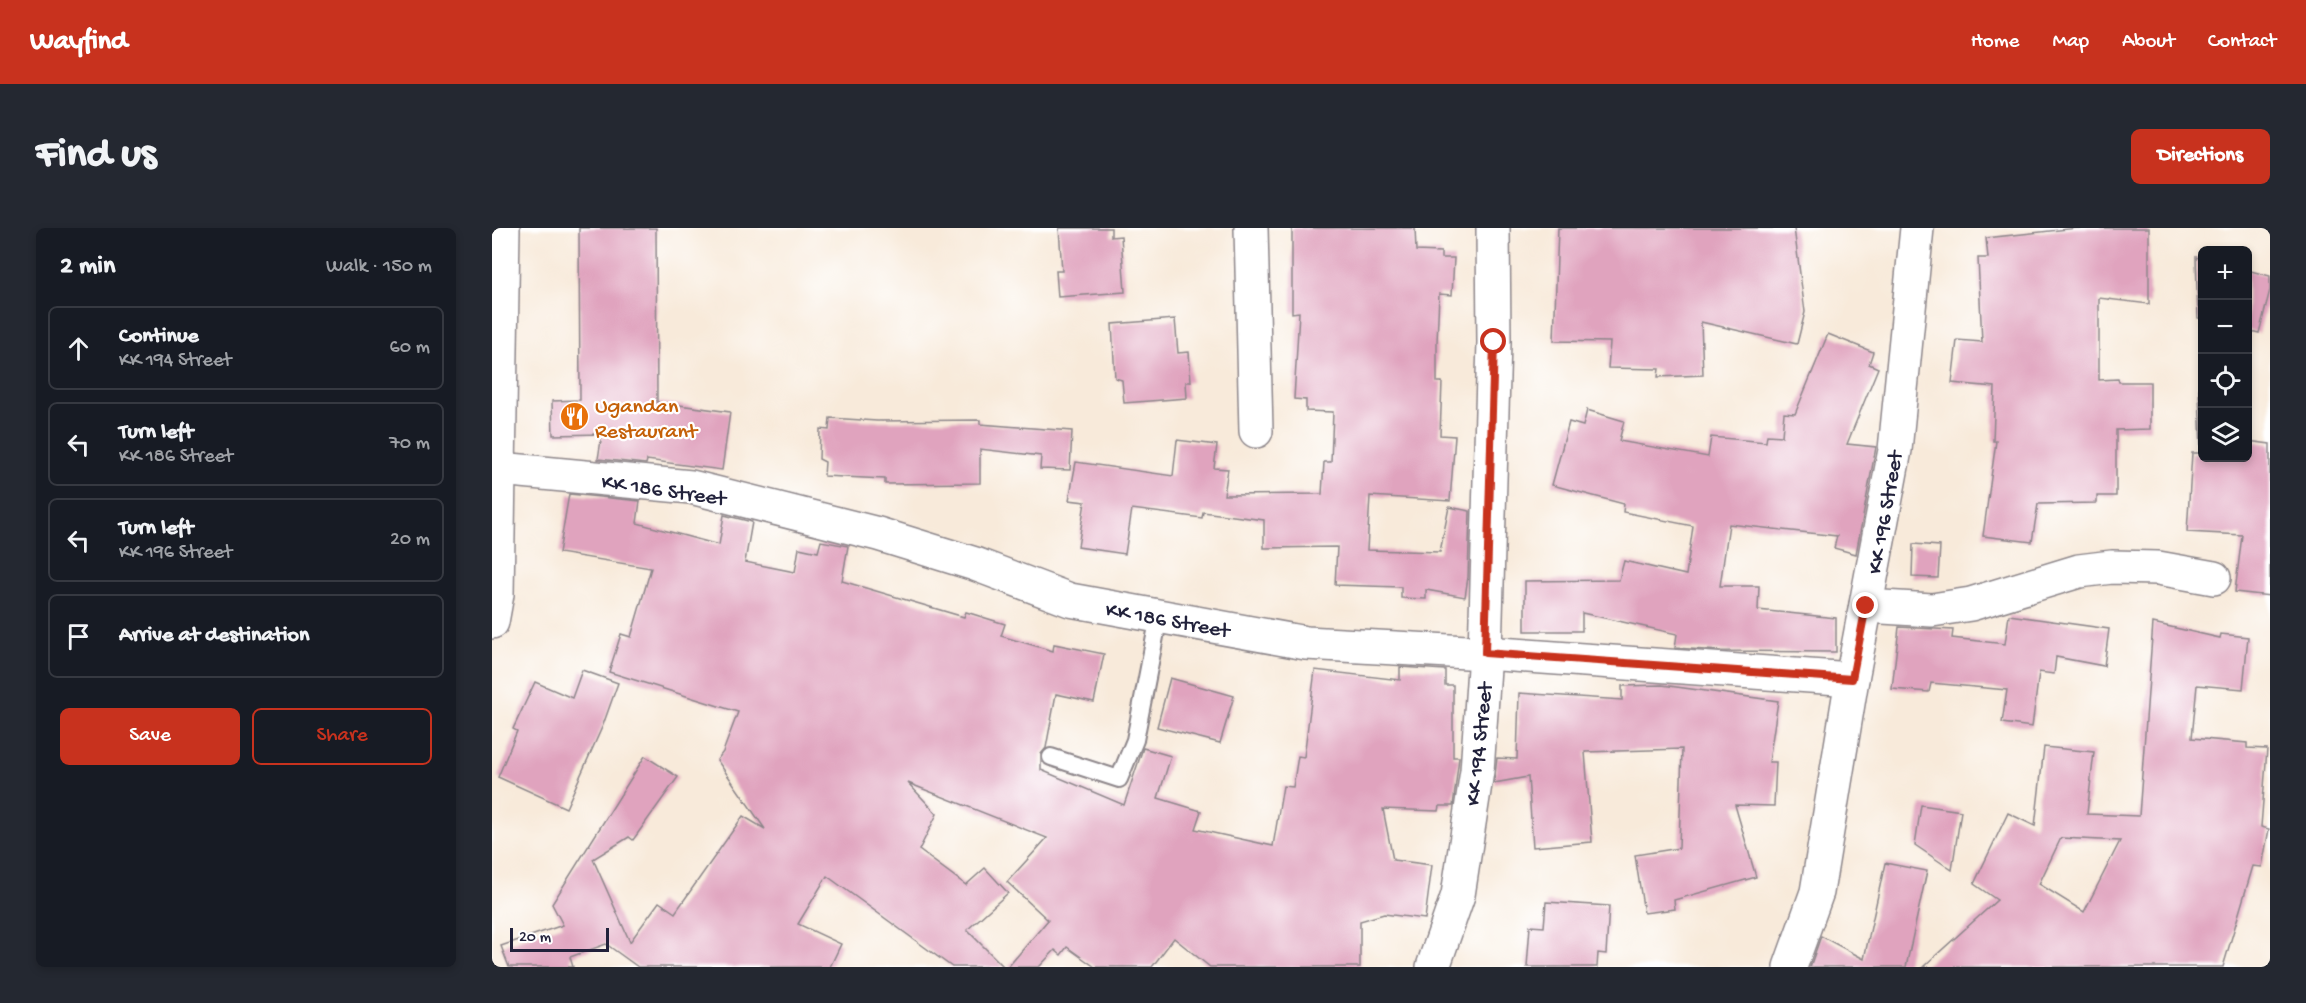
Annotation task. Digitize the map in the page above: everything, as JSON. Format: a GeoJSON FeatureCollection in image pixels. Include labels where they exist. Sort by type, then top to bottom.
{"type":"FeatureCollection","features":[{"type":"Feature","properties":{"kind":"main road"},"geometry":{"type":"LineString","coordinates":[[492,622],[497,594],[503,228]]}},
{"type":"Feature","properties":{"kind":"main road"},"geometry":{"type":"LineString","coordinates":[[1251,228],[1256,431]]}},
{"type":"Feature","properties":{"kind":"main road","name":"KK 194 Street"},"geometry":{"type":"LineString","coordinates":[[1433,967],[1458,895],[1477,771],[1485,653],[1494,342],[1493,228]]}},
{"type":"Feature","properties":{"kind":"main road","name":"KK 196 Street"},"geometry":{"type":"LineString","coordinates":[[1790,967],[1816,892],[1894,450],[1917,228]]}},
{"type":"Feature","properties":{"kind":"main road","name":"KK 186 Street"},"geometry":{"type":"LineString","coordinates":[[500,469],[691,487],[878,534],[975,564],[1070,600],[1306,643],[1852,679]]}},
{"type":"Feature","properties":{"kind":"main road"},"geometry":{"type":"LineString","coordinates":[[1866,606],[1932,610],[1971,604],[2023,586],[2079,571],[2112,567],[2158,568],[2214,578]]}},
{"type":"Feature","properties":{"kind":"lane"},"geometry":{"type":"LineString","coordinates":[[1051,757],[1119,779],[1135,740],[1159,616]]}},
{"type":"Feature","properties":{"kind":"building"},"geometry":{"type":"Polygon","coordinates":[[[579,228],[656,228],[657,402],[730,412],[722,470],[647,460],[646,464],[598,459],[602,434],[553,435],[552,401],[580,400],[579,228]]]}},
{"type":"Feature","properties":{"kind":"building"},"geometry":{"type":"Polygon","coordinates":[[[1059,228],[1111,228],[1111,237],[1121,236],[1125,292],[1058,297],[1056,271],[1062,271],[1059,228]]]}},
{"type":"Feature","properties":{"kind":"building"},"geometry":{"type":"Polygon","coordinates":[[[1292,228],[1415,228],[1416,251],[1441,252],[1441,258],[1454,258],[1452,295],[1439,294],[1437,342],[1437,382],[1442,382],[1440,435],[1455,436],[1450,501],[1370,496],[1367,550],[1440,552],[1449,507],[1470,511],[1468,577],[1465,597],[1426,590],[1426,599],[1401,598],[1401,587],[1335,585],[1337,547],[1264,548],[1264,520],[1203,512],[1202,518],[1132,509],[1125,554],[1078,547],[1085,502],[1069,500],[1076,462],[1173,476],[1177,440],[1217,445],[1214,468],[1228,469],[1224,495],[1322,494],[1324,462],[1331,462],[1333,412],[1306,411],[1306,400],[1294,399],[1299,312],[1292,313],[1292,228]]]}},
{"type":"Feature","properties":{"kind":"building"},"geometry":{"type":"Polygon","coordinates":[[[1558,228],[1794,228],[1805,312],[1797,344],[1701,322],[1703,375],[1658,377],[1659,369],[1608,368],[1610,342],[1554,341],[1558,228]]]}},
{"type":"Feature","properties":{"kind":"building"},"geometry":{"type":"Polygon","coordinates":[[[2077,228],[2149,228],[2149,304],[2099,298],[2099,380],[2150,382],[2150,429],[2116,430],[2116,496],[2097,496],[2097,503],[2038,504],[2032,542],[1983,536],[1996,441],[1993,441],[1995,387],[1952,383],[1957,340],[1982,342],[1978,258],[1988,258],[1986,238],[2077,228]]]}},
{"type":"Feature","properties":{"kind":"building"},"geometry":{"type":"Polygon","coordinates":[[[2196,257],[2198,258],[2198,318],[2196,257]]]}},
{"type":"Feature","properties":{"kind":"building"},"geometry":{"type":"Polygon","coordinates":[[[2252,271],[2270,276],[2270,290],[2259,333],[2252,331],[2252,271]]]}},
{"type":"Feature","properties":{"kind":"building"},"geometry":{"type":"Polygon","coordinates":[[[1175,319],[1178,353],[1189,352],[1191,382],[1186,382],[1187,398],[1124,403],[1122,380],[1115,378],[1112,324],[1175,319]]]}},
{"type":"Feature","properties":{"kind":"building"},"geometry":{"type":"Polygon","coordinates":[[[1828,334],[1873,352],[1869,364],[1878,368],[1847,444],[1876,447],[1856,554],[1834,548],[1837,536],[1729,524],[1720,586],[1759,586],[1758,610],[1836,618],[1836,652],[1721,651],[1675,648],[1677,634],[1582,613],[1582,631],[1525,631],[1525,581],[1619,580],[1624,561],[1686,575],[1693,526],[1623,512],[1624,504],[1552,485],[1569,422],[1583,426],[1587,410],[1624,421],[1619,441],[1708,457],[1711,437],[1766,442],[1767,435],[1782,436],[1784,413],[1795,414],[1828,334]]]}},
{"type":"Feature","properties":{"kind":"building"},"geometry":{"type":"Polygon","coordinates":[[[830,418],[877,421],[980,420],[980,424],[1072,431],[1070,470],[1040,469],[1041,456],[980,449],[980,483],[885,484],[885,479],[824,476],[825,462],[819,459],[820,429],[829,430],[830,418]]]}},
{"type":"Feature","properties":{"kind":"building"},"geometry":{"type":"Polygon","coordinates":[[[2252,442],[2270,444],[2270,596],[2235,592],[2242,535],[2187,532],[2192,453],[2198,453],[2198,462],[2252,462],[2252,442]]]}},
{"type":"Feature","properties":{"kind":"building"},"geometry":{"type":"Polygon","coordinates":[[[569,494],[640,501],[637,523],[719,545],[724,515],[752,522],[745,562],[795,572],[799,548],[818,552],[821,541],[848,546],[842,581],[964,617],[966,612],[1005,624],[1001,636],[1053,651],[1054,644],[1104,654],[1094,702],[1056,694],[1046,748],[1041,754],[1041,770],[1124,805],[1143,748],[1171,756],[1158,798],[1201,811],[1195,829],[1273,846],[1283,786],[1293,787],[1298,756],[1304,757],[1315,670],[1400,680],[1400,667],[1445,670],[1445,685],[1453,685],[1453,757],[1459,757],[1453,806],[1440,806],[1439,811],[1383,809],[1393,860],[1432,865],[1425,919],[1384,914],[1360,921],[1360,967],[1210,967],[1174,938],[1152,967],[1095,967],[1067,947],[1061,955],[1055,950],[1039,967],[1008,967],[1048,920],[1007,882],[1047,838],[908,783],[937,814],[919,850],[966,885],[985,868],[1008,893],[967,930],[1004,967],[952,967],[827,876],[798,924],[841,944],[830,967],[638,967],[606,944],[570,957],[573,967],[509,967],[501,946],[563,925],[552,904],[645,756],[678,777],[633,840],[629,837],[593,859],[630,942],[659,902],[675,913],[743,816],[765,829],[717,760],[723,752],[738,712],[609,672],[621,634],[631,637],[651,568],[559,553],[569,494]]]}},
{"type":"Feature","properties":{"kind":"building"},"geometry":{"type":"Polygon","coordinates":[[[1913,544],[1940,546],[1938,578],[1912,577],[1913,544]]]}},
{"type":"Feature","properties":{"kind":"building"},"geometry":{"type":"Polygon","coordinates":[[[2009,615],[2109,629],[2104,666],[2056,657],[2054,674],[2039,672],[2032,727],[2002,723],[2007,690],[1931,683],[1929,692],[1892,689],[1899,627],[1953,630],[1952,638],[2005,644],[2009,615]]]}},
{"type":"Feature","properties":{"kind":"building"},"geometry":{"type":"Polygon","coordinates":[[[2153,623],[2220,638],[2221,634],[2248,637],[2243,689],[2197,685],[2192,738],[2247,743],[2247,748],[2267,749],[2261,827],[2269,829],[2262,867],[2253,866],[2223,967],[1923,967],[1997,900],[1974,884],[2008,813],[2035,826],[2044,747],[2094,752],[2087,814],[2139,816],[2153,623]],[[2061,838],[2039,884],[2084,912],[2120,841],[2061,838]]]}},
{"type":"Feature","properties":{"kind":"building"},"geometry":{"type":"Polygon","coordinates":[[[582,670],[618,683],[603,725],[566,808],[498,777],[517,731],[513,729],[535,682],[572,698],[582,670]]]}},
{"type":"Feature","properties":{"kind":"building"},"geometry":{"type":"Polygon","coordinates":[[[1170,678],[1234,696],[1220,743],[1157,727],[1170,678]]]}},
{"type":"Feature","properties":{"kind":"building"},"geometry":{"type":"Polygon","coordinates":[[[1662,685],[1778,701],[1769,762],[1776,762],[1774,806],[1735,805],[1756,877],[1674,900],[1675,909],[1644,913],[1635,855],[1679,848],[1682,749],[1585,752],[1592,842],[1533,847],[1528,777],[1494,783],[1497,758],[1517,759],[1519,693],[1622,700],[1622,686],[1662,685]]]}},
{"type":"Feature","properties":{"kind":"building"},"geometry":{"type":"Polygon","coordinates":[[[1921,805],[1961,811],[1952,870],[1915,845],[1921,805]]]}},
{"type":"Feature","properties":{"kind":"building"},"geometry":{"type":"Polygon","coordinates":[[[1885,863],[1927,871],[1906,967],[1810,967],[1821,936],[1864,959],[1885,863]]]}},
{"type":"Feature","properties":{"kind":"building"},"geometry":{"type":"Polygon","coordinates":[[[1546,902],[1609,906],[1606,954],[1598,953],[1597,967],[1527,967],[1530,926],[1544,927],[1546,902]]]}},
{"type":"Feature","properties":{"kind":"place","name":"Ugandan Restaurant"},"geometry":{"type":"Point","coordinates":[574,417]}},
{"type":"Feature","properties":{"kind":"route"},"geometry":{"type":"LineString","coordinates":[[1494,342],[1485,653],[1852,679],[1866,606]]}}]}
